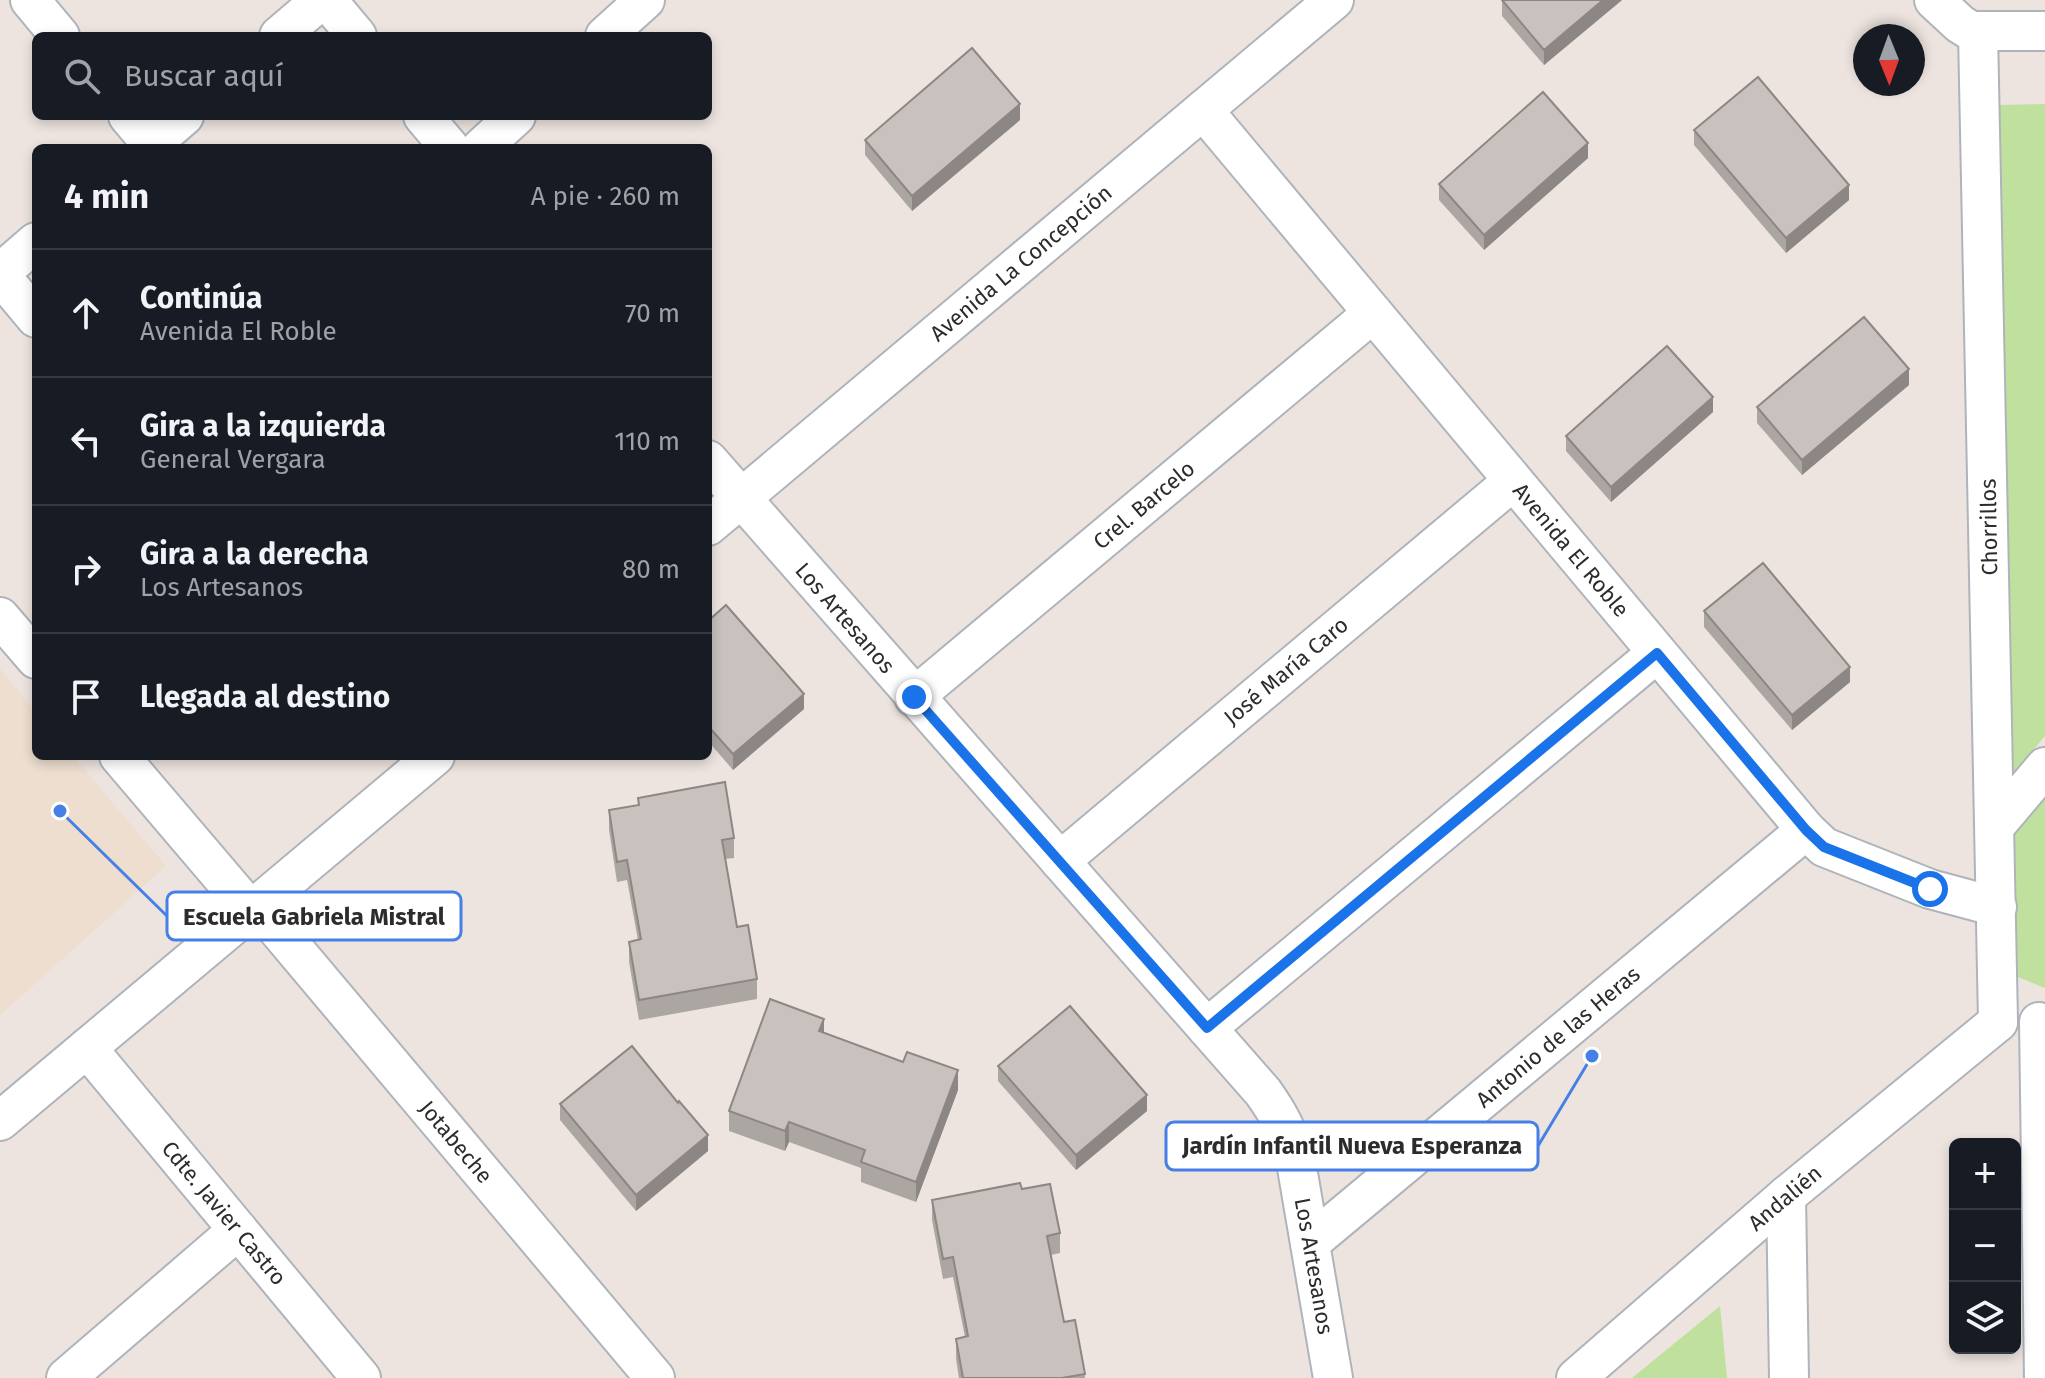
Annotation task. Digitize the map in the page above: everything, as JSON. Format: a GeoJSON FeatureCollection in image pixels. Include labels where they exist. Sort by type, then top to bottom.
{"type":"FeatureCollection","features":[{"type":"Feature","properties":{"kind":"street"},"geometry":{"type":"LineString","coordinates":[[30,0],[57,32]]}},
{"type":"Feature","properties":{"kind":"street"},"geometry":{"type":"LineString","coordinates":[[284,32],[321,0]]}},
{"type":"Feature","properties":{"kind":"street"},"geometry":{"type":"LineString","coordinates":[[327,0],[354,32]]}},
{"type":"Feature","properties":{"kind":"street"},"geometry":{"type":"LineString","coordinates":[[609,32],[645,0]]}},
{"type":"Feature","properties":{"kind":"street","name":"Avenida La Concepción"},"geometry":{"type":"LineString","coordinates":[[712,523],[1334,0]]}},
{"type":"Feature","properties":{"kind":"street"},"geometry":{"type":"LineString","coordinates":[[1934,0],[1960,24],[1978,32],[2045,31]]}},
{"type":"Feature","properties":{"kind":"street","name":"Chorrillos"},"geometry":{"type":"LineString","coordinates":[[1978,32],[1998,1022]]}},
{"type":"Feature","properties":{"kind":"street","name":"Avenida El Roble"},"geometry":{"type":"LineString","coordinates":[[1203,110],[1806,830],[1824,847],[1837,853],[1930,889],[1997,907]]}},
{"type":"Feature","properties":{"kind":"street"},"geometry":{"type":"LineString","coordinates":[[145,139],[177,120]]}},
{"type":"Feature","properties":{"kind":"street"},"geometry":{"type":"LineString","coordinates":[[426,120],[447,144]]}},
{"type":"Feature","properties":{"kind":"street"},"geometry":{"type":"LineString","coordinates":[[485,144],[512,120]]}},
{"type":"Feature","properties":{"kind":"street"},"geometry":{"type":"LineString","coordinates":[[32,246],[0,274],[32,313]]}},
{"type":"Feature","properties":{"kind":"street","name":"Crel. Barcelo"},"geometry":{"type":"LineString","coordinates":[[914,697],[1373,313]]}},
{"type":"Feature","properties":{"kind":"street","name":"Los Artesanos"},"geometry":{"type":"LineString","coordinates":[[712,465],[1263,1092],[1284,1125],[1295,1156],[1333,1378]]}},
{"type":"Feature","properties":{"kind":"street","name":"José María Caro"},"geometry":{"type":"LineString","coordinates":[[1060,861],[1513,481]]}},
{"type":"Feature","properties":{"kind":"street"},"geometry":{"type":"LineString","coordinates":[[0,617],[32,654]]}},
{"type":"Feature","properties":{"kind":"street"},"geometry":{"type":"LineString","coordinates":[[1207,1028],[1657,653]]}},
{"type":"Feature","properties":{"kind":"street","name":"Jotabeche"},"geometry":{"type":"LineString","coordinates":[[123,760],[254,908],[653,1377]]}},
{"type":"Feature","properties":{"kind":"street"},"geometry":{"type":"LineString","coordinates":[[0,1121],[254,908],[418,761]]}},
{"type":"Feature","properties":{"kind":"street"},"geometry":{"type":"LineString","coordinates":[[1996,825],[2045,767]]}},
{"type":"Feature","properties":{"kind":"street","name":"Antonio de las Heras"},"geometry":{"type":"LineString","coordinates":[[1310,1243],[1806,830]]}},
{"type":"Feature","properties":{"kind":"street"},"geometry":{"type":"LineString","coordinates":[[1998,1022],[2042,1022],[2044,1378]]}},
{"type":"Feature","properties":{"kind":"street","name":"Andalién"},"geometry":{"type":"LineString","coordinates":[[1576,1378],[1786,1196],[1998,1022]]}},
{"type":"Feature","properties":{"kind":"street","name":"Cdte. Javier Castro"},"geometry":{"type":"LineString","coordinates":[[87,1048],[361,1378]]}},
{"type":"Feature","properties":{"kind":"street"},"geometry":{"type":"LineString","coordinates":[[1786,1196],[1789,1378]]}},
{"type":"Feature","properties":{"kind":"street"},"geometry":{"type":"LineString","coordinates":[[66,1378],[238,1230]]}},
{"type":"Feature","properties":{"kind":"shaded area"},"geometry":{"type":"Polygon","coordinates":[[[0,669],[32,707],[32,760],[76,760],[166,866],[0,1015],[0,669]]]}},
{"type":"Feature","properties":{"kind":"green space"},"geometry":{"type":"Polygon","coordinates":[[[2045,104],[2045,736],[2008,780],[1999,105],[2045,104]]]}},
{"type":"Feature","properties":{"kind":"green space"},"geometry":{"type":"Polygon","coordinates":[[[2045,798],[2045,988],[2013,975],[2011,838],[2045,798]]]}},
{"type":"Feature","properties":{"kind":"green space"},"geometry":{"type":"Polygon","coordinates":[[[1720,1306],[1727,1378],[1632,1378],[1720,1306]]]}},
{"type":"Feature","properties":{"kind":"building"},"geometry":{"type":"Polygon","coordinates":[[[1502,0],[1603,0],[1544,50],[1502,0]]]}},
{"type":"Feature","properties":{"kind":"building"},"geometry":{"type":"Polygon","coordinates":[[[972,48],[1020,104],[912,196],[865,140],[972,48]]]}},
{"type":"Feature","properties":{"kind":"building"},"geometry":{"type":"Polygon","coordinates":[[[1758,77],[1849,185],[1786,238],[1694,130],[1758,77]]]}},
{"type":"Feature","properties":{"kind":"building"},"geometry":{"type":"Polygon","coordinates":[[[1543,92],[1588,143],[1484,235],[1439,184],[1543,92]]]}},
{"type":"Feature","properties":{"kind":"building"},"geometry":{"type":"Polygon","coordinates":[[[1864,317],[1909,369],[1802,460],[1757,407],[1864,317]]]}},
{"type":"Feature","properties":{"kind":"building"},"geometry":{"type":"Polygon","coordinates":[[[1667,346],[1713,397],[1611,487],[1566,436],[1667,346]]]}},
{"type":"Feature","properties":{"kind":"building"},"geometry":{"type":"Polygon","coordinates":[[[1763,563],[1850,667],[1792,715],[1704,611],[1763,563]]]}},
{"type":"Feature","properties":{"kind":"building"},"geometry":{"type":"Polygon","coordinates":[[[726,605],[804,694],[733,754],[712,730],[712,617],[726,605]]]}},
{"type":"Feature","properties":{"kind":"building"},"geometry":{"type":"Polygon","coordinates":[[[725,782],[734,838],[722,840],[737,927],[748,925],[757,979],[639,1000],[629,942],[641,939],[627,860],[617,862],[609,810],[639,805],[638,798],[725,782]]]}},
{"type":"Feature","properties":{"kind":"building"},"geometry":{"type":"Polygon","coordinates":[[[770,999],[824,1019],[819,1031],[903,1062],[907,1052],[958,1070],[916,1182],[861,1162],[865,1150],[789,1122],[785,1131],[729,1111],[770,999]]]}},
{"type":"Feature","properties":{"kind":"building"},"geometry":{"type":"Polygon","coordinates":[[[1070,1006],[1147,1095],[1076,1155],[998,1066],[1070,1006]]]}},
{"type":"Feature","properties":{"kind":"building"},"geometry":{"type":"Polygon","coordinates":[[[632,1046],[708,1135],[636,1195],[560,1104],[632,1046]]]}},
{"type":"Feature","properties":{"kind":"building"},"geometry":{"type":"Polygon","coordinates":[[[1020,1183],[1022,1189],[1050,1184],[1060,1233],[1047,1236],[1064,1322],[1075,1320],[1085,1374],[1062,1378],[963,1378],[956,1339],[968,1336],[953,1257],[943,1259],[932,1200],[1020,1183]]]}},
{"type":"Feature","properties":{"kind":"place","name":"Escuela Gabriela Mistral"},"geometry":{"type":"Point","coordinates":[60,811]}},
{"type":"Feature","properties":{"kind":"place","name":"Jardín Infantil Nueva Esperanza"},"geometry":{"type":"Point","coordinates":[1592,1056]}},
{"type":"Feature","properties":{"kind":"route"},"geometry":{"type":"LineString","coordinates":[[914,697],[1207,1028],[1657,653],[1806,830],[1824,847],[1930,889]]}}]}
